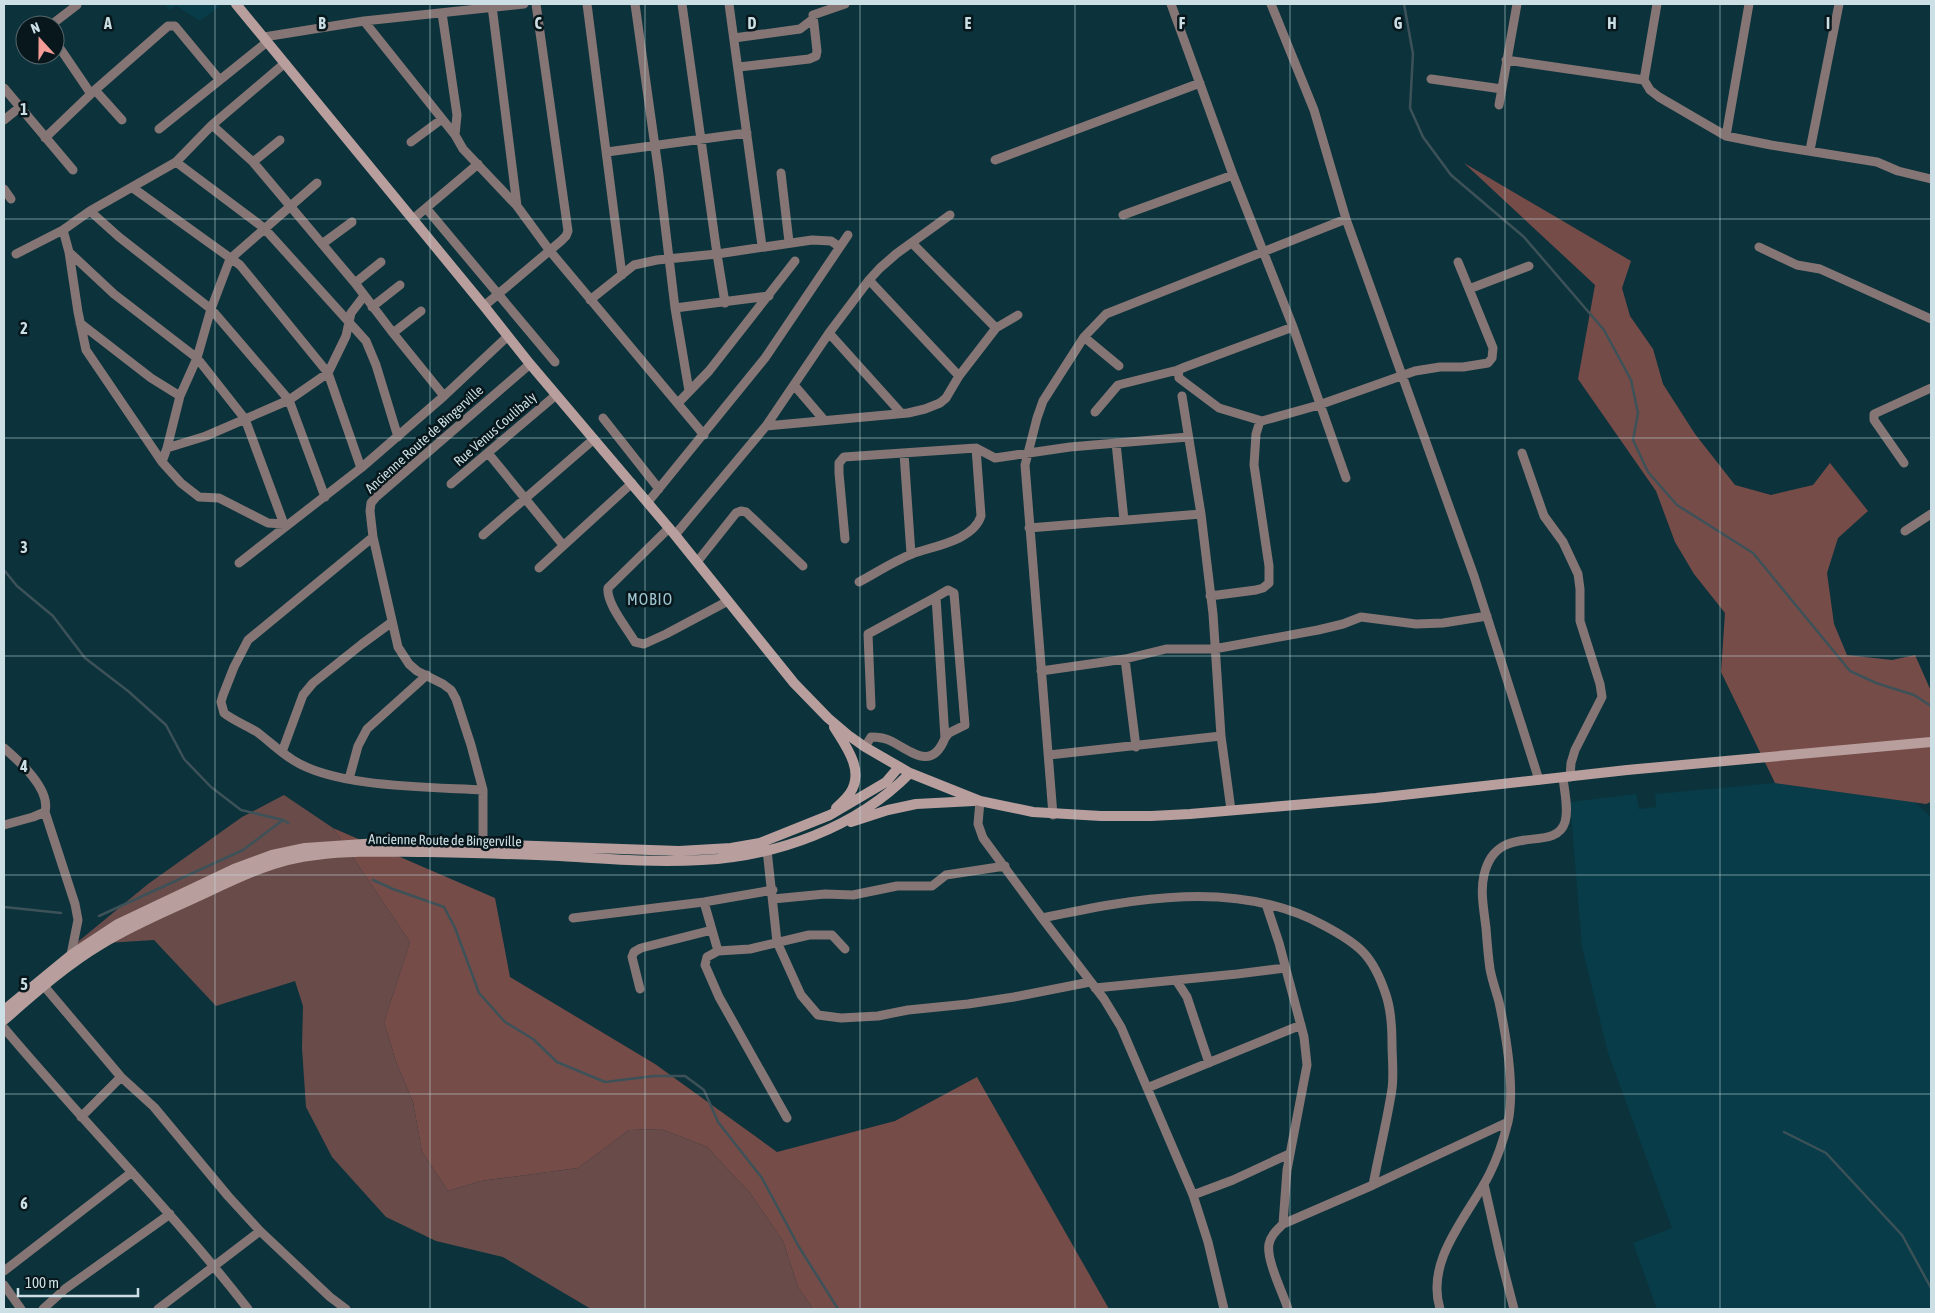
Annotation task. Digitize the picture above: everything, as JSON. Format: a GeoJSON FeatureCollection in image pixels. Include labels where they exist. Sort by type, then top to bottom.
{"type":"FeatureCollection","features":[{"type":"Feature","properties":{"kind":"street"},"geometry":{"type":"LineString","coordinates":[[236,4],[530,364],[672,531],[794,683],[828,718],[865,748],[898,768],[980,801],[1053,815],[1151,816],[1376,798],[1810,752],[1931,742]]}},
{"type":"Feature","properties":{"kind":"street"},"geometry":{"type":"LineString","coordinates":[[159,129],[265,39],[364,21],[524,4]]}},
{"type":"Feature","properties":{"kind":"street"},"geometry":{"type":"LineString","coordinates":[[484,306],[550,251],[566,236],[568,230],[536,4]]}},
{"type":"Feature","properties":{"kind":"street"},"geometry":{"type":"LineString","coordinates":[[587,4],[622,275]]}},
{"type":"Feature","properties":{"kind":"street"},"geometry":{"type":"LineString","coordinates":[[635,4],[675,308],[689,391]]}},
{"type":"Feature","properties":{"kind":"street"},"geometry":{"type":"LineString","coordinates":[[682,4],[725,303]]}},
{"type":"Feature","properties":{"kind":"street"},"geometry":{"type":"LineString","coordinates":[[729,4],[762,246]]}},
{"type":"Feature","properties":{"kind":"street"},"geometry":{"type":"LineString","coordinates":[[734,38],[800,29],[816,14],[845,4]]}},
{"type":"Feature","properties":{"kind":"street"},"geometry":{"type":"LineString","coordinates":[[1171,4],[1233,176],[1293,327],[1346,478]]}},
{"type":"Feature","properties":{"kind":"street"},"geometry":{"type":"LineString","coordinates":[[1271,4],[1314,110],[1346,219],[1487,616],[1539,780]]}},
{"type":"Feature","properties":{"kind":"street"},"geometry":{"type":"LineString","coordinates":[[1499,105],[1517,4]]}},
{"type":"Feature","properties":{"kind":"street"},"geometry":{"type":"LineString","coordinates":[[1657,4],[1644,80],[1650,90],[1659,97],[1726,136],[1877,162],[1898,171],[1931,179]]}},
{"type":"Feature","properties":{"kind":"street"},"geometry":{"type":"LineString","coordinates":[[1726,136],[1749,4]]}},
{"type":"Feature","properties":{"kind":"street"},"geometry":{"type":"LineString","coordinates":[[1810,150],[1839,4]]}},
{"type":"Feature","properties":{"kind":"street"},"geometry":{"type":"LineString","coordinates":[[64,15],[77,5]]}},
{"type":"Feature","properties":{"kind":"street"},"geometry":{"type":"LineString","coordinates":[[492,6],[517,206]]}},
{"type":"Feature","properties":{"kind":"street"},"geometry":{"type":"LineString","coordinates":[[442,13],[457,115],[455,135]]}},
{"type":"Feature","properties":{"kind":"street"},"geometry":{"type":"LineString","coordinates":[[738,67],[809,59],[816,56],[813,18]]}},
{"type":"Feature","properties":{"kind":"street"},"geometry":{"type":"LineString","coordinates":[[364,21],[455,135],[463,149],[517,206],[550,251],[590,300],[704,435]]}},
{"type":"Feature","properties":{"kind":"street"},"geometry":{"type":"LineString","coordinates":[[45,138],[93,92],[162,31],[172,26],[175,26],[219,79]]}},
{"type":"Feature","properties":{"kind":"street"},"geometry":{"type":"LineString","coordinates":[[65,54],[93,92],[122,120]]}},
{"type":"Feature","properties":{"kind":"street"},"geometry":{"type":"LineString","coordinates":[[1506,60],[1644,80]]}},
{"type":"Feature","properties":{"kind":"street"},"geometry":{"type":"LineString","coordinates":[[16,254],[63,230],[90,211],[176,162],[212,125],[285,63]]}},
{"type":"Feature","properties":{"kind":"street"},"geometry":{"type":"LineString","coordinates":[[1431,80],[1502,89]]}},
{"type":"Feature","properties":{"kind":"street"},"geometry":{"type":"LineString","coordinates":[[995,160],[1200,83]]}},
{"type":"Feature","properties":{"kind":"street"},"geometry":{"type":"LineString","coordinates":[[4,88],[73,170]]}},
{"type":"Feature","properties":{"kind":"street"},"geometry":{"type":"LineString","coordinates":[[4,120],[20,107]]}},
{"type":"Feature","properties":{"kind":"street"},"geometry":{"type":"LineString","coordinates":[[411,142],[442,119]]}},
{"type":"Feature","properties":{"kind":"street"},"geometry":{"type":"LineString","coordinates":[[212,125],[253,162],[355,283],[392,333],[444,396]]}},
{"type":"Feature","properties":{"kind":"street"},"geometry":{"type":"LineString","coordinates":[[606,152],[747,133]]}},
{"type":"Feature","properties":{"kind":"street"},"geometry":{"type":"LineString","coordinates":[[253,162],[280,140]]}},
{"type":"Feature","properties":{"kind":"street"},"geometry":{"type":"LineString","coordinates":[[176,162],[264,228],[366,341],[372,352],[398,437]]}},
{"type":"Feature","properties":{"kind":"street"},"geometry":{"type":"LineString","coordinates":[[413,219],[478,164]]}},
{"type":"Feature","properties":{"kind":"street"},"geometry":{"type":"LineString","coordinates":[[781,173],[789,242]]}},
{"type":"Feature","properties":{"kind":"street"},"geometry":{"type":"LineString","coordinates":[[1124,215],[1233,176]]}},
{"type":"Feature","properties":{"kind":"street"},"geometry":{"type":"LineString","coordinates":[[162,462],[180,396],[197,358],[211,309],[230,259],[317,183]]}},
{"type":"Feature","properties":{"kind":"street"},"geometry":{"type":"LineString","coordinates":[[133,188],[240,265],[328,373],[361,468]]}},
{"type":"Feature","properties":{"kind":"street"},"geometry":{"type":"LineString","coordinates":[[4,189],[11,199]]}},
{"type":"Feature","properties":{"kind":"street"},"geometry":{"type":"LineString","coordinates":[[426,208],[555,362]]}},
{"type":"Feature","properties":{"kind":"street"},"geometry":{"type":"LineString","coordinates":[[90,211],[119,237],[211,309],[290,400],[325,497]]}},
{"type":"Feature","properties":{"kind":"street"},"geometry":{"type":"LineString","coordinates":[[728,601],[644,644],[636,642],[607,594],[608,588],[672,531],[766,426],[829,333],[869,280],[880,268],[950,214]]}},
{"type":"Feature","properties":{"kind":"street"},"geometry":{"type":"LineString","coordinates":[[1053,815],[1025,465],[1039,409],[1084,337],[1100,318],[1112,310],[1346,219]]}},
{"type":"Feature","properties":{"kind":"street"},"geometry":{"type":"LineString","coordinates":[[322,244],[352,222]]}},
{"type":"Feature","properties":{"kind":"street"},"geometry":{"type":"LineString","coordinates":[[63,230],[69,252],[83,340],[91,359],[162,462],[181,483],[199,497],[219,498],[268,523],[285,526]]}},
{"type":"Feature","properties":{"kind":"street"},"geometry":{"type":"LineString","coordinates":[[648,502],[765,358],[848,235]]}},
{"type":"Feature","properties":{"kind":"street"},"geometry":{"type":"LineString","coordinates":[[590,300],[634,266],[657,260],[670,260],[789,242],[822,239],[840,247]]}},
{"type":"Feature","properties":{"kind":"street"},"geometry":{"type":"LineString","coordinates":[[912,243],[996,328]]}},
{"type":"Feature","properties":{"kind":"street"},"geometry":{"type":"LineString","coordinates":[[1759,247],[1797,265],[1820,269],[1931,318]]}},
{"type":"Feature","properties":{"kind":"street"},"geometry":{"type":"LineString","coordinates":[[69,252],[114,294],[197,358],[245,419],[285,526]]}},
{"type":"Feature","properties":{"kind":"street"},"geometry":{"type":"LineString","coordinates":[[678,403],[709,371],[795,261]]}},
{"type":"Feature","properties":{"kind":"street"},"geometry":{"type":"LineString","coordinates":[[355,283],[381,262]]}},
{"type":"Feature","properties":{"kind":"street"},"geometry":{"type":"LineString","coordinates":[[1178,370],[1179,378],[1219,408],[1260,421],[1268,421],[1402,375],[1440,367],[1463,368],[1488,363],[1492,358],[1493,348],[1458,262]]}},
{"type":"Feature","properties":{"kind":"street"},"geometry":{"type":"LineString","coordinates":[[1469,289],[1529,266]]}},
{"type":"Feature","properties":{"kind":"street"},"geometry":{"type":"LineString","coordinates":[[869,280],[959,376]]}},
{"type":"Feature","properties":{"kind":"street"},"geometry":{"type":"LineString","coordinates":[[372,307],[400,285]]}},
{"type":"Feature","properties":{"kind":"street"},"geometry":{"type":"LineString","coordinates":[[167,448],[206,436],[290,400],[328,373],[341,347],[349,323],[350,312],[364,296]]}},
{"type":"Feature","properties":{"kind":"street"},"geometry":{"type":"LineString","coordinates":[[675,308],[769,296]]}},
{"type":"Feature","properties":{"kind":"street"},"geometry":{"type":"LineString","coordinates":[[392,333],[421,311]]}},
{"type":"Feature","properties":{"kind":"street"},"geometry":{"type":"LineString","coordinates":[[766,426],[914,412],[940,403],[951,392],[959,376],[996,328],[1018,315]]}},
{"type":"Feature","properties":{"kind":"street"},"geometry":{"type":"LineString","coordinates":[[80,323],[152,378],[180,396]]}},
{"type":"Feature","properties":{"kind":"street"},"geometry":{"type":"LineString","coordinates":[[1095,412],[1118,385],[1178,370],[1293,327]]}},
{"type":"Feature","properties":{"kind":"street"},"geometry":{"type":"LineString","coordinates":[[829,333],[901,413]]}},
{"type":"Feature","properties":{"kind":"street"},"geometry":{"type":"LineString","coordinates":[[239,564],[398,437],[508,336]]}},
{"type":"Feature","properties":{"kind":"street"},"geometry":{"type":"LineString","coordinates":[[1084,337],[1119,366]]}},
{"type":"Feature","properties":{"kind":"street","name":"Ancienne Route de Bingerville"},"geometry":{"type":"LineString","coordinates":[[483,849],[483,790],[471,744],[456,699],[451,690],[443,684],[417,671],[409,664],[398,647],[373,537],[370,511],[371,503],[376,497],[530,364]]}},
{"type":"Feature","properties":{"kind":"street"},"geometry":{"type":"LineString","coordinates":[[794,384],[824,420]]}},
{"type":"Feature","properties":{"kind":"street"},"geometry":{"type":"LineString","coordinates":[[1904,463],[1874,420],[1874,414],[1931,388]]}},
{"type":"Feature","properties":{"kind":"street","name":"Rue Venus Coulibaly"},"geometry":{"type":"LineString","coordinates":[[451,484],[556,395]]}},
{"type":"Feature","properties":{"kind":"street"},"geometry":{"type":"LineString","coordinates":[[1182,396],[1201,514],[1210,596],[1221,736],[1231,810]]}},
{"type":"Feature","properties":{"kind":"street"},"geometry":{"type":"LineString","coordinates":[[603,418],[659,489]]}},
{"type":"Feature","properties":{"kind":"street"},"geometry":{"type":"LineString","coordinates":[[1210,596],[1256,590],[1263,588],[1269,583],[1269,566],[1254,465],[1256,434],[1260,421]]}},
{"type":"Feature","properties":{"kind":"street"},"geometry":{"type":"LineString","coordinates":[[845,538],[839,473],[839,463],[844,457],[976,448],[995,458],[1028,452],[1188,436]]}},
{"type":"Feature","properties":{"kind":"street"},"geometry":{"type":"LineString","coordinates":[[484,535],[594,439]]}},
{"type":"Feature","properties":{"kind":"street"},"geometry":{"type":"LineString","coordinates":[[1116,443],[1124,520]]}},
{"type":"Feature","properties":{"kind":"street"},"geometry":{"type":"LineString","coordinates":[[859,582],[911,554],[940,546],[968,533],[978,525],[981,516],[976,448]]}},
{"type":"Feature","properties":{"kind":"street"},"geometry":{"type":"LineString","coordinates":[[488,453],[563,546]]}},
{"type":"Feature","properties":{"kind":"street"},"geometry":{"type":"LineString","coordinates":[[904,453],[911,554]]}},
{"type":"Feature","properties":{"kind":"street"},"geometry":{"type":"LineString","coordinates":[[1440,1309],[1437,1281],[1440,1262],[1490,1173],[1508,1122],[1510,1104],[1508,1058],[1503,1022],[1490,970],[1482,895],[1484,875],[1491,857],[1504,845],[1519,840],[1551,837],[1562,828],[1565,823],[1567,777],[1571,763],[1575,750],[1602,697],[1600,684],[1580,621],[1578,574],[1563,542],[1544,516],[1522,453]]}},
{"type":"Feature","properties":{"kind":"street"},"geometry":{"type":"LineString","coordinates":[[539,568],[632,483]]}},
{"type":"Feature","properties":{"kind":"street"},"geometry":{"type":"LineString","coordinates":[[697,562],[736,513],[741,511],[746,512],[803,566]]}},
{"type":"Feature","properties":{"kind":"street"},"geometry":{"type":"LineString","coordinates":[[1029,528],[1201,514]]}},
{"type":"Feature","properties":{"kind":"street"},"geometry":{"type":"LineString","coordinates":[[1905,531],[1931,514]]}},
{"type":"Feature","properties":{"kind":"street"},"geometry":{"type":"LineString","coordinates":[[373,537],[248,640],[234,667],[221,702],[224,714],[255,731],[294,761],[324,774],[349,779],[415,786],[483,790]]}},
{"type":"Feature","properties":{"kind":"street"},"geometry":{"type":"LineString","coordinates":[[865,748],[871,737],[884,738],[923,758],[931,756],[941,749],[949,733],[965,725],[954,593],[948,590],[868,634],[871,706]]}},
{"type":"Feature","properties":{"kind":"street"},"geometry":{"type":"LineString","coordinates":[[936,597],[945,738]]}},
{"type":"Feature","properties":{"kind":"street"},"geometry":{"type":"LineString","coordinates":[[1041,671],[1125,659],[1166,649],[1214,649],[1318,630],[1362,617],[1416,624],[1443,623],[1487,616]]}},
{"type":"Feature","properties":{"kind":"street"},"geometry":{"type":"LineString","coordinates":[[282,752],[303,695],[313,683],[392,622]]}},
{"type":"Feature","properties":{"kind":"street"},"geometry":{"type":"LineString","coordinates":[[1125,659],[1136,747]]}},
{"type":"Feature","properties":{"kind":"street"},"geometry":{"type":"LineString","coordinates":[[349,779],[358,746],[367,729],[426,675]]}},
{"type":"Feature","properties":{"kind":"street"},"geometry":{"type":"LineString","coordinates":[[828,718],[848,749],[855,769],[856,780],[851,792],[830,815]]}},
{"type":"Feature","properties":{"kind":"street"},"geometry":{"type":"LineString","coordinates":[[1049,755],[1136,747],[1221,736]]}},
{"type":"Feature","properties":{"kind":"street"},"geometry":{"type":"LineString","coordinates":[[4,748],[22,763],[41,791],[46,809],[45,812],[75,904],[78,920],[71,955]]}},
{"type":"Feature","properties":{"kind":"street","name":"Ancienne Route de Bingerville"},"geometry":{"type":"LineString","coordinates":[[4,1020],[44,986],[98,946],[122,932],[238,877],[275,864],[314,855],[366,852],[483,849],[705,851],[760,842],[806,826],[830,815],[886,782],[898,768]]}},
{"type":"Feature","properties":{"kind":"street","name":"Ancienne Route de Bingerville"},"geometry":{"type":"LineString","coordinates":[[4,1010],[71,955],[118,924],[234,869],[272,855],[305,848],[378,843],[660,861],[732,858],[767,850],[836,827],[896,787],[910,773]]}},
{"type":"Feature","properties":{"kind":"street"},"geometry":{"type":"LineString","coordinates":[[836,827],[888,810],[916,804],[980,801]]}},
{"type":"Feature","properties":{"kind":"street"},"geometry":{"type":"LineString","coordinates":[[980,801],[978,824],[984,838],[1113,1013],[1148,1088],[1193,1195],[1208,1242],[1224,1309]]}},
{"type":"Feature","properties":{"kind":"street"},"geometry":{"type":"LineString","coordinates":[[4,825],[45,812]]}},
{"type":"Feature","properties":{"kind":"street"},"geometry":{"type":"LineString","coordinates":[[767,850],[778,942],[801,995],[818,1014],[841,1018],[878,1016],[908,1010],[968,1004],[1066,988],[1176,980],[1286,968]]}},
{"type":"Feature","properties":{"kind":"street"},"geometry":{"type":"LineString","coordinates":[[573,918],[773,895],[853,895],[897,886],[932,886],[946,875],[1005,866]]}},
{"type":"Feature","properties":{"kind":"street"},"geometry":{"type":"LineString","coordinates":[[1042,918],[1134,900],[1229,897],[1288,908],[1343,936],[1360,948],[1372,962],[1387,996],[1392,1022],[1392,1087],[1373,1185]]}},
{"type":"Feature","properties":{"kind":"street"},"geometry":{"type":"LineString","coordinates":[[704,902],[718,951]]}},
{"type":"Feature","properties":{"kind":"street"},"geometry":{"type":"LineString","coordinates":[[1266,904],[1286,968],[1304,1036],[1307,1065],[1289,1154],[1283,1224]]}},
{"type":"Feature","properties":{"kind":"street"},"geometry":{"type":"LineString","coordinates":[[640,990],[632,957],[634,952],[641,948],[712,930]]}},
{"type":"Feature","properties":{"kind":"street"},"geometry":{"type":"LineString","coordinates":[[787,1118],[720,997],[705,965],[707,956],[718,951],[750,949],[809,935],[832,935],[845,949]]}},
{"type":"Feature","properties":{"kind":"street"},"geometry":{"type":"LineString","coordinates":[[1176,980],[1187,997],[1209,1063]]}},
{"type":"Feature","properties":{"kind":"street"},"geometry":{"type":"LineString","coordinates":[[44,986],[121,1077],[154,1107],[228,1196],[260,1231],[330,1297],[346,1309]]}},
{"type":"Feature","properties":{"kind":"street"},"geometry":{"type":"LineString","coordinates":[[1148,1088],[1301,1025]]}},
{"type":"Feature","properties":{"kind":"street"},"geometry":{"type":"LineString","coordinates":[[4,1028],[81,1117],[170,1214],[215,1266],[248,1309]]}},
{"type":"Feature","properties":{"kind":"street"},"geometry":{"type":"LineString","coordinates":[[81,1117],[121,1077]]}},
{"type":"Feature","properties":{"kind":"street"},"geometry":{"type":"LineString","coordinates":[[1288,1309],[1270,1255],[1269,1243],[1274,1232],[1283,1224],[1373,1185],[1508,1122]]}},
{"type":"Feature","properties":{"kind":"street"},"geometry":{"type":"LineString","coordinates":[[1193,1195],[1233,1180],[1289,1154]]}},
{"type":"Feature","properties":{"kind":"street"},"geometry":{"type":"LineString","coordinates":[[4,1271],[132,1172]]}},
{"type":"Feature","properties":{"kind":"street"},"geometry":{"type":"LineString","coordinates":[[1484,1184],[1514,1309]]}},
{"type":"Feature","properties":{"kind":"street"},"geometry":{"type":"LineString","coordinates":[[43,1309],[65,1289],[170,1214]]}},
{"type":"Feature","properties":{"kind":"street"},"geometry":{"type":"LineString","coordinates":[[158,1309],[260,1231]]}},
{"type":"Feature","properties":{"kind":"street"},"geometry":{"type":"LineString","coordinates":[[4,1285],[21,1309]]}},
{"type":"Feature","properties":{"kind":"shaded area"},"geometry":{"type":"Polygon","coordinates":[[[164,4],[218,4],[220,6],[200,21],[176,6],[170,10],[164,4]]]}},
{"type":"Feature","properties":{"kind":"shaded area"},"geometry":{"type":"Polygon","coordinates":[[[1464,163],[1631,261],[1622,288],[1630,316],[1653,349],[1663,384],[1695,434],[1735,485],[1771,495],[1813,485],[1830,463],[1868,511],[1838,538],[1827,573],[1834,624],[1847,655],[1892,660],[1915,655],[1931,691],[1931,802],[1926,804],[1775,783],[1721,672],[1725,613],[1694,574],[1675,542],[1656,491],[1578,379],[1595,285],[1464,163]]]}},
{"type":"Feature","properties":{"kind":"shaded area"},"geometry":{"type":"Polygon","coordinates":[[[1883,773],[1931,817],[1931,1309],[1657,1309],[1633,1243],[1672,1228],[1608,1053],[1582,947],[1570,802],[1636,794],[1639,809],[1656,807],[1655,794],[1883,773]]]}},
{"type":"Feature","properties":{"kind":"shaded area"},"geometry":{"type":"Polygon","coordinates":[[[284,795],[333,828],[410,942],[384,1022],[396,1062],[413,1102],[422,1152],[448,1191],[481,1181],[578,1168],[629,1130],[661,1129],[707,1147],[750,1193],[783,1241],[798,1287],[813,1309],[591,1309],[503,1257],[436,1241],[386,1217],[332,1157],[306,1107],[302,1048],[303,1006],[295,981],[216,1006],[154,940],[74,945],[148,884],[242,817],[284,795]]]}},
{"type":"Feature","properties":{"kind":"shaded area"},"geometry":{"type":"Polygon","coordinates":[[[333,828],[495,898],[510,977],[655,1064],[777,1152],[895,1121],[977,1077],[1109,1309],[813,1309],[798,1287],[783,1241],[750,1193],[707,1147],[661,1129],[629,1130],[578,1168],[481,1181],[448,1191],[422,1152],[413,1102],[396,1062],[384,1022],[410,942],[333,828]]]}},
{"type":"Feature","properties":{"kind":"waterway"},"geometry":{"type":"LineString","coordinates":[[1404,4],[1413,54],[1410,108],[1423,137],[1451,175],[1524,237],[1604,330],[1631,380],[1638,413],[1633,440],[1648,472],[1677,505],[1753,553],[1850,671],[1876,683],[1914,695],[1931,706]]}},
{"type":"Feature","properties":{"kind":"waterway"},"geometry":{"type":"LineString","coordinates":[[4,570],[17,586],[53,616],[85,658],[128,691],[166,725],[184,759],[211,787],[241,810],[283,820]]}},
{"type":"Feature","properties":{"kind":"waterway"},"geometry":{"type":"LineString","coordinates":[[99,916],[243,850],[283,820],[288,823]]}},
{"type":"Feature","properties":{"kind":"waterway"},"geometry":{"type":"LineString","coordinates":[[373,880],[444,907],[455,928],[479,993],[505,1022],[533,1039],[557,1062],[605,1082],[654,1076],[685,1076],[704,1090],[718,1122],[762,1178],[799,1247],[838,1309]]}},
{"type":"Feature","properties":{"kind":"waterway"},"geometry":{"type":"LineString","coordinates":[[4,907],[61,913]]}},
{"type":"Feature","properties":{"kind":"waterway"},"geometry":{"type":"LineString","coordinates":[[1784,1132],[1826,1153],[1902,1235],[1931,1288]]}},
{"type":"Feature","properties":{"kind":"district","name":"MOBIO"},"geometry":{"type":"Point","coordinates":[650,599]}}]}
